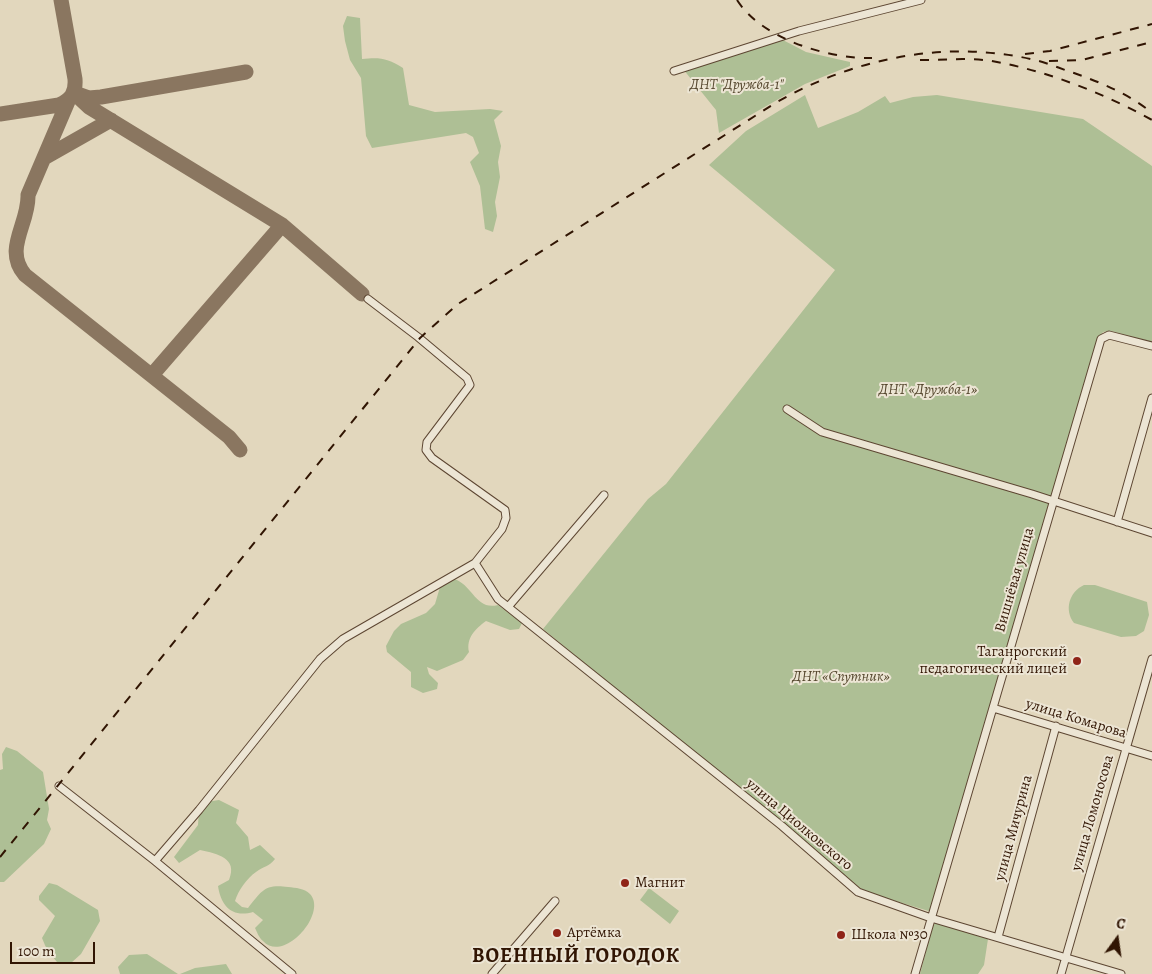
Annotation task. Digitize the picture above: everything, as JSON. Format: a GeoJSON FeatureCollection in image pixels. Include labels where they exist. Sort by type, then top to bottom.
{"type":"FeatureCollection","features":[{"type":"Feature","properties":{"kind":"street"},"geometry":{"type":"LineString","coordinates":[[674,71],[800,31],[920,0]]}},
{"type":"Feature","properties":{"kind":"street"},"geometry":{"type":"LineString","coordinates":[[155,861],[199,810],[320,659],[343,639],[475,563],[502,529],[506,518],[505,510],[432,458],[426,450],[427,442],[470,385],[467,378],[423,340],[368,299]]}},
{"type":"Feature","properties":{"kind":"street","name":"Вишнёвая улица"},"geometry":{"type":"LineString","coordinates":[[915,974],[1101,339],[1109,335],[1152,346]]}},
{"type":"Feature","properties":{"kind":"street"},"geometry":{"type":"LineString","coordinates":[[1117,522],[1152,398]]}},
{"type":"Feature","properties":{"kind":"street"},"geometry":{"type":"LineString","coordinates":[[786,409],[822,432],[1053,500],[1152,533]]}},
{"type":"Feature","properties":{"kind":"street"},"geometry":{"type":"LineString","coordinates":[[508,607],[604,494]]}},
{"type":"Feature","properties":{"kind":"street","name":"улица Циолковского"},"geometry":{"type":"LineString","coordinates":[[475,563],[498,599],[782,826],[858,892],[930,918],[1066,956],[1121,974]]}},
{"type":"Feature","properties":{"kind":"street","name":"улица Ломоносова"},"geometry":{"type":"LineString","coordinates":[[1061,974],[1152,659]]}},
{"type":"Feature","properties":{"kind":"street","name":"улица Комарова"},"geometry":{"type":"LineString","coordinates":[[993,708],[1152,756]]}},
{"type":"Feature","properties":{"kind":"street","name":"улица Мичурина"},"geometry":{"type":"LineString","coordinates":[[998,937],[1056,726]]}},
{"type":"Feature","properties":{"kind":"street"},"geometry":{"type":"LineString","coordinates":[[59,786],[155,861],[292,974]]}},
{"type":"Feature","properties":{"kind":"street"},"geometry":{"type":"LineString","coordinates":[[492,974],[555,901]]}},
{"type":"Feature","properties":{"kind":"green space"},"geometry":{"type":"Polygon","coordinates":[[[347,16],[360,18],[362,59],[383,59],[403,68],[409,105],[435,112],[490,109],[503,111],[494,120],[501,146],[498,162],[500,177],[495,202],[497,216],[493,232],[485,229],[480,186],[470,162],[479,153],[473,137],[466,133],[372,148],[366,136],[361,78],[350,60],[345,41],[343,26],[347,16]]]}},
{"type":"Feature","properties":{"kind":"green space","name":"ДНТ \"Дружба-1\""},"geometry":{"type":"Polygon","coordinates":[[[781,39],[806,52],[850,62],[850,66],[805,84],[719,133],[716,110],[683,69],[781,39]]]}},
{"type":"Feature","properties":{"kind":"green space"},"geometry":{"type":"Polygon","coordinates":[[[805,95],[818,128],[858,112],[885,96],[890,103],[913,97],[937,95],[1083,119],[1152,166],[1152,342],[1111,331],[1103,332],[1097,341],[932,912],[862,891],[543,629],[648,499],[666,484],[835,270],[709,165],[746,131],[805,95]]]}},
{"type":"Feature","properties":{"kind":"green space"},"geometry":{"type":"Polygon","coordinates":[[[454,579],[465,586],[479,601],[491,606],[498,605],[522,623],[519,629],[510,630],[486,621],[472,634],[468,647],[469,652],[463,660],[437,671],[427,667],[429,674],[438,683],[437,689],[423,693],[411,687],[411,672],[387,652],[386,646],[394,631],[401,624],[426,613],[435,604],[440,587],[454,579]]]}},
{"type":"Feature","properties":{"kind":"green space"},"geometry":{"type":"Polygon","coordinates":[[[1084,585],[1095,585],[1147,602],[1149,615],[1144,631],[1136,636],[1121,637],[1074,623],[1069,613],[1070,602],[1075,592],[1084,585]]]}},
{"type":"Feature","properties":{"kind":"green space"},"geometry":{"type":"Polygon","coordinates":[[[6,747],[17,751],[43,772],[49,809],[47,820],[51,829],[44,844],[4,882],[0,882],[0,770],[3,769],[2,754],[6,747]]]}},
{"type":"Feature","properties":{"kind":"green space"},"geometry":{"type":"Polygon","coordinates":[[[219,800],[239,810],[236,823],[248,837],[250,850],[260,845],[275,859],[271,864],[249,878],[235,901],[242,907],[248,908],[264,890],[280,886],[305,891],[310,894],[314,902],[313,913],[309,923],[292,941],[282,946],[272,946],[262,940],[255,928],[263,920],[253,912],[233,912],[225,905],[218,886],[229,880],[231,873],[229,862],[225,858],[200,850],[179,863],[174,857],[198,825],[199,810],[206,802],[219,800]]]}},
{"type":"Feature","properties":{"kind":"green space"},"geometry":{"type":"Polygon","coordinates":[[[49,883],[57,885],[98,910],[100,921],[81,954],[71,963],[57,962],[47,950],[42,938],[55,916],[39,900],[39,896],[49,883]]]}},
{"type":"Feature","properties":{"kind":"green space"},"geometry":{"type":"Polygon","coordinates":[[[649,888],[679,911],[670,924],[640,900],[649,888]]]}},
{"type":"Feature","properties":{"kind":"green space"},"geometry":{"type":"Polygon","coordinates":[[[941,921],[973,930],[988,939],[984,965],[978,974],[920,974],[933,925],[941,921]]]}},
{"type":"Feature","properties":{"kind":"green space"},"geometry":{"type":"Polygon","coordinates":[[[147,954],[178,974],[120,974],[118,967],[129,955],[147,954]]]}},
{"type":"Feature","properties":{"kind":"green space"},"geometry":{"type":"Polygon","coordinates":[[[226,964],[232,974],[180,974],[195,968],[226,964]]]}},
{"type":"Feature","properties":{"kind":"taxiway"},"geometry":{"type":"LineString","coordinates":[[0,114],[59,105],[67,101],[72,95],[75,88],[75,79],[61,0]]}},
{"type":"Feature","properties":{"kind":"taxiway"},"geometry":{"type":"LineString","coordinates":[[75,93],[89,98],[101,97],[246,72]]}},
{"type":"Feature","properties":{"kind":"taxiway"},"geometry":{"type":"LineString","coordinates":[[74,93],[89,107],[282,225],[362,294]]}},
{"type":"Feature","properties":{"kind":"taxiway"},"geometry":{"type":"LineString","coordinates":[[69,99],[28,195],[17,246],[16,256],[19,265],[25,275],[229,437],[240,450]]}},
{"type":"Feature","properties":{"kind":"taxiway"},"geometry":{"type":"LineString","coordinates":[[44,158],[111,120]]}},
{"type":"Feature","properties":{"kind":"taxiway"},"geometry":{"type":"LineString","coordinates":[[152,375],[282,225]]}},
{"type":"Feature","properties":{"kind":"railway"},"geometry":{"type":"LineString","coordinates":[[737,0],[748,14],[762,26],[797,44],[836,55],[872,58]]}},
{"type":"Feature","properties":{"kind":"railway"},"geometry":{"type":"LineString","coordinates":[[1025,54],[1050,51],[1152,24]]}},
{"type":"Feature","properties":{"kind":"railway"},"geometry":{"type":"LineString","coordinates":[[1049,61],[1082,60],[1152,42]]}},
{"type":"Feature","properties":{"kind":"railway"},"geometry":{"type":"LineString","coordinates":[[0,857],[420,338],[458,304],[777,102],[838,74],[869,64],[935,52],[1002,54],[1040,61],[1095,81],[1125,95],[1152,113]]}},
{"type":"Feature","properties":{"kind":"railway"},"geometry":{"type":"LineString","coordinates":[[920,60],[978,60],[1017,66],[1077,85],[1115,101],[1152,120]]}},
{"type":"Feature","properties":{"kind":"place","name":"Таганрогский педагогический лицей"},"geometry":{"type":"Point","coordinates":[1077,661]}},
{"type":"Feature","properties":{"kind":"place","name":"Магнит"},"geometry":{"type":"Point","coordinates":[625,883]}},
{"type":"Feature","properties":{"kind":"place","name":"Артёмка"},"geometry":{"type":"Point","coordinates":[557,933]}},
{"type":"Feature","properties":{"kind":"place","name":"Школа №30"},"geometry":{"type":"Point","coordinates":[841,935]}},
{"type":"Feature","properties":{"kind":"district","name":"ВОЕННЫЙ ГОРОДОК"},"geometry":{"type":"Point","coordinates":[576,957]}},
{"type":"Feature","properties":{"kind":"park label","name":"ДНТ «Дружба-1»"},"geometry":{"type":"Point","coordinates":[928,390]}},
{"type":"Feature","properties":{"kind":"park label","name":"ДНТ «Спутник»"},"geometry":{"type":"Point","coordinates":[841,677]}}]}
